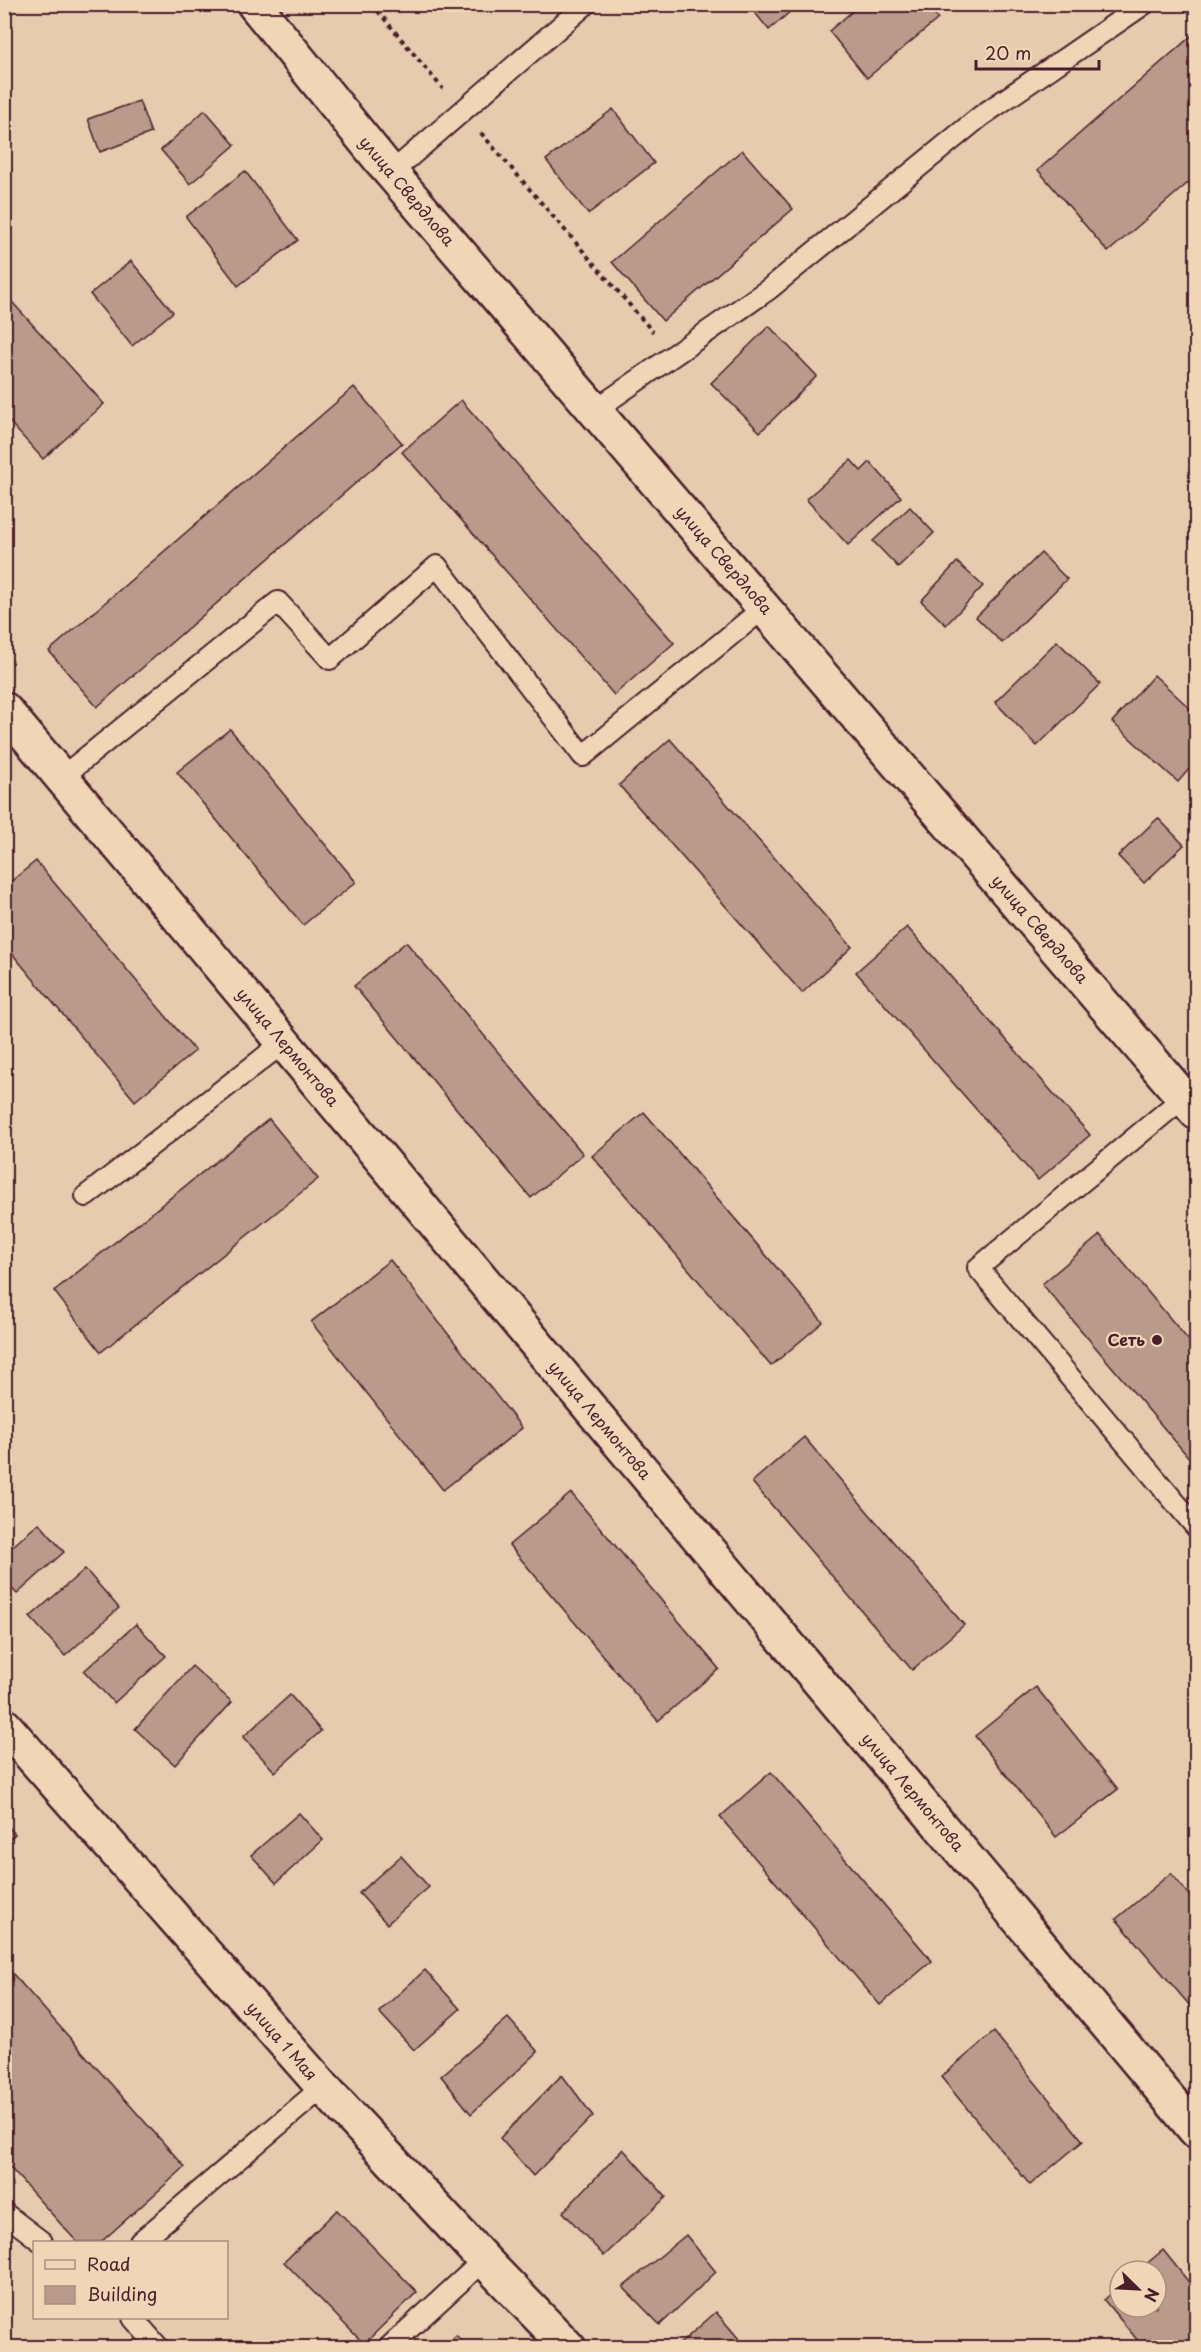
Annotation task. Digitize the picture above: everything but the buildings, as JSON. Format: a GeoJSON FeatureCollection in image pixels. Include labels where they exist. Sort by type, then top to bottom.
{"type":"FeatureCollection","features":[{"type":"Feature","properties":{"kind":"street","name":"улица Свердлова"},"geometry":{"type":"LineString","coordinates":[[254,4],[391,173],[1190,1105]]}},
{"type":"Feature","properties":{"kind":"street","name":"улица Лермонтова"},"geometry":{"type":"LineString","coordinates":[[4,709],[1197,2131]]}},
{"type":"Feature","properties":{"kind":"street","name":"улица 1 Мая"},"geometry":{"type":"LineString","coordinates":[[4,1725],[323,2087],[569,2348]]}},
{"type":"Feature","properties":{"kind":"lane"},"geometry":{"type":"LineString","coordinates":[[391,173],[586,4]]}},
{"type":"Feature","properties":{"kind":"lane"},"geometry":{"type":"LineString","coordinates":[[595,410],[769,288],[981,116],[1144,4]]}},
{"type":"Feature","properties":{"kind":"lane"},"geometry":{"type":"LineString","coordinates":[[62,777],[278,602],[330,659],[437,566],[583,756],[765,607]]}},
{"type":"Feature","properties":{"kind":"lane"},"geometry":{"type":"LineString","coordinates":[[86,1196],[284,1042]]}},
{"type":"Feature","properties":{"kind":"lane"},"geometry":{"type":"LineString","coordinates":[[1190,1105],[978,1268],[1197,1527]]}},
{"type":"Feature","properties":{"kind":"lane"},"geometry":{"type":"LineString","coordinates":[[141,2241],[323,2087]]}},
{"type":"Feature","properties":{"kind":"lane"},"geometry":{"type":"LineString","coordinates":[[4,2213],[41,2241]]}},
{"type":"Feature","properties":{"kind":"lane"},"geometry":{"type":"LineString","coordinates":[[388,2348],[484,2260]]}},
{"type":"Feature","properties":{"kind":"lane"},"geometry":{"type":"LineString","coordinates":[[134,2319],[159,2348]]}},
{"type":"Feature","properties":{"kind":"path"},"geometry":{"type":"LineString","coordinates":[[372,4],[673,356]]}},
{"type":"Feature","properties":{"kind":"place","name":"Сеть"},"geometry":{"type":"Point","coordinates":[1157,1340]}}]}
